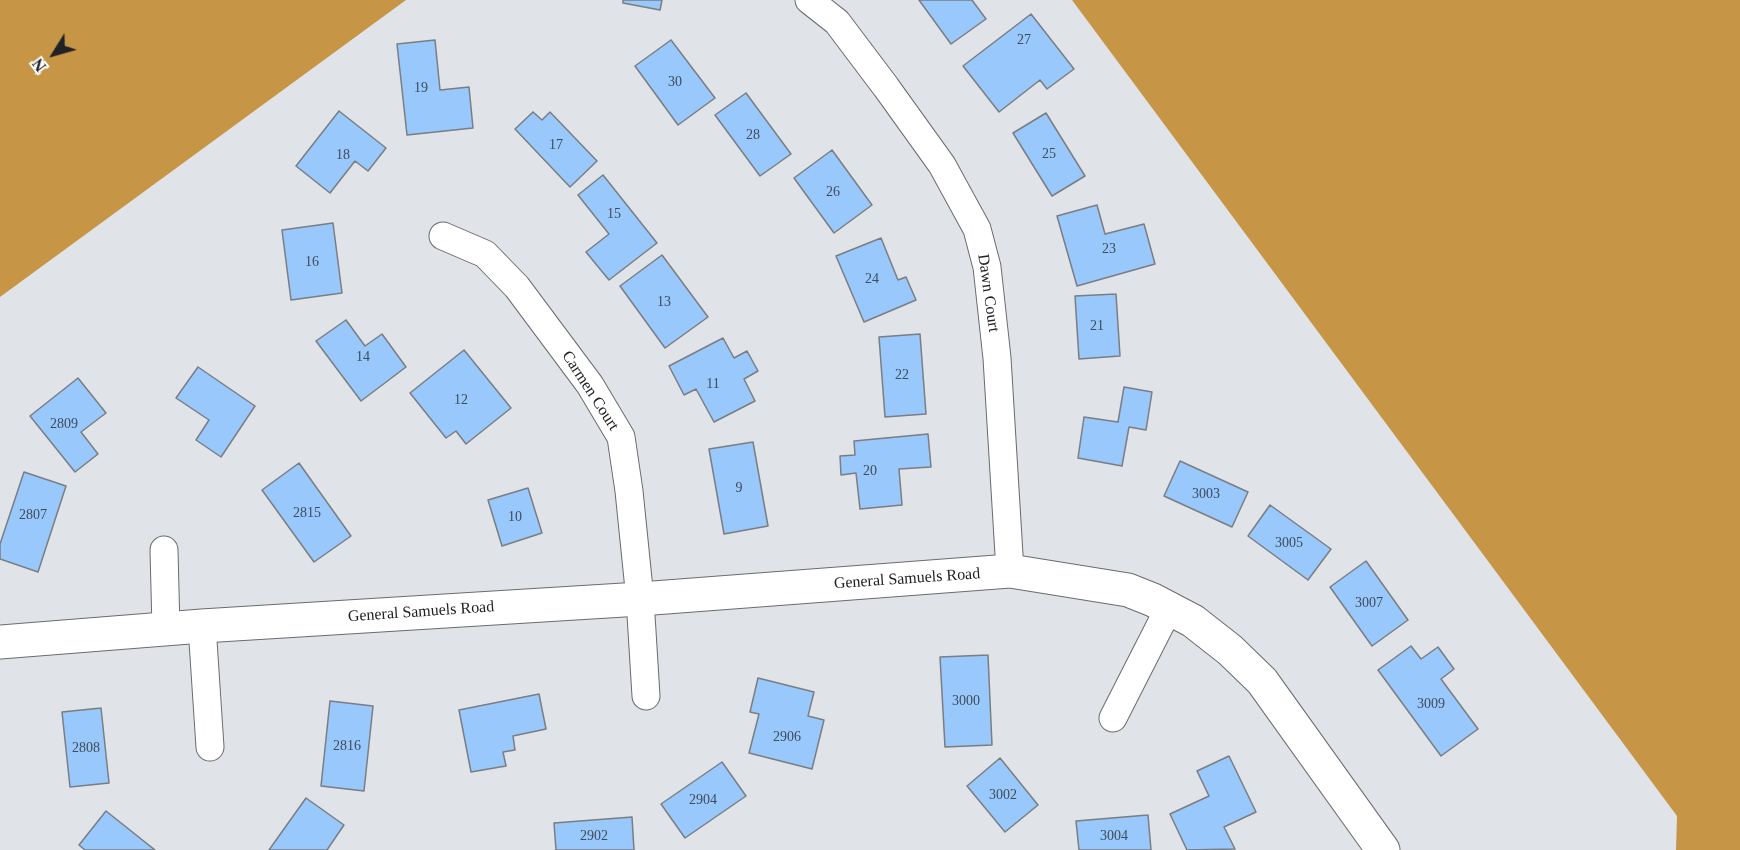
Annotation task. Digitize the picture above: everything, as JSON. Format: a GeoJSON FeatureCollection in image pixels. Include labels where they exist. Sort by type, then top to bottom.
{"type":"FeatureCollection","features":[{"type":"Feature","properties":{"kind":"street","name":"Dawn Court"},"geometry":{"type":"LineString","coordinates":[[809,0],[837,22],[886,87],[942,165],[977,229],[987,267],[997,358],[1010,571]]}},
{"type":"Feature","properties":{"kind":"street","name":"Carmen Court"},"geometry":{"type":"LineString","coordinates":[[443,236],[485,254],[517,287],[590,385],[621,437],[640,599]]}},
{"type":"Feature","properties":{"kind":"street"},"geometry":{"type":"LineString","coordinates":[[164,550],[166,629]]}},
{"type":"Feature","properties":{"kind":"street","name":"General Samuels Road"},"geometry":{"type":"LineString","coordinates":[[0,642],[202,626],[640,599],[1010,571],[1128,590],[1193,621],[1230,650],[1262,681],[1383,850]]}},
{"type":"Feature","properties":{"kind":"street"},"geometry":{"type":"LineString","coordinates":[[640,599],[646,696]]}},
{"type":"Feature","properties":{"kind":"street"},"geometry":{"type":"LineString","coordinates":[[1113,718],[1169,608]]}},
{"type":"Feature","properties":{"kind":"street"},"geometry":{"type":"LineString","coordinates":[[202,626],[210,747]]}},
{"type":"Feature","properties":{"kind":"shaded area"},"geometry":{"type":"Polygon","coordinates":[[[0,0],[406,0],[0,297],[0,0]]]}},
{"type":"Feature","properties":{"kind":"shaded area"},"geometry":{"type":"Polygon","coordinates":[[[1072,0],[1740,0],[1740,850],[1676,850],[1677,816],[1072,0]]]}},
{"type":"Feature","properties":{"kind":"building"},"geometry":{"type":"Polygon","coordinates":[[[623,0],[662,0],[660,10],[623,3],[623,0]]]}},
{"type":"Feature","properties":{"kind":"building"},"geometry":{"type":"Polygon","coordinates":[[[919,0],[972,0],[986,19],[951,44],[919,0]]]}},
{"type":"Feature","properties":{"kind":"building"},"geometry":{"type":"Polygon","coordinates":[[[1031,14],[1074,69],[1047,89],[1040,80],[999,112],[963,66],[1031,14]]]}},
{"type":"Feature","properties":{"kind":"building"},"geometry":{"type":"Polygon","coordinates":[[[435,40],[440,90],[469,87],[473,128],[407,135],[397,44],[435,40]]]}},
{"type":"Feature","properties":{"kind":"building"},"geometry":{"type":"Polygon","coordinates":[[[671,40],[715,98],[678,125],[635,66],[671,40]]]}},
{"type":"Feature","properties":{"kind":"building"},"geometry":{"type":"Polygon","coordinates":[[[746,93],[791,154],[760,176],[715,115],[746,93]]]}},
{"type":"Feature","properties":{"kind":"building"},"geometry":{"type":"Polygon","coordinates":[[[339,111],[386,148],[368,171],[355,161],[330,193],[296,166],[339,111]]]}},
{"type":"Feature","properties":{"kind":"building"},"geometry":{"type":"Polygon","coordinates":[[[533,112],[542,120],[550,112],[597,161],[570,187],[515,129],[533,112]]]}},
{"type":"Feature","properties":{"kind":"building"},"geometry":{"type":"Polygon","coordinates":[[[1046,113],[1085,176],[1052,196],[1013,133],[1046,113]]]}},
{"type":"Feature","properties":{"kind":"building"},"geometry":{"type":"Polygon","coordinates":[[[832,150],[872,205],[834,233],[794,178],[832,150]]]}},
{"type":"Feature","properties":{"kind":"building"},"geometry":{"type":"Polygon","coordinates":[[[603,175],[657,243],[609,280],[586,252],[609,234],[578,195],[603,175]]]}},
{"type":"Feature","properties":{"kind":"building"},"geometry":{"type":"Polygon","coordinates":[[[1097,205],[1105,234],[1144,224],[1155,264],[1077,286],[1057,216],[1097,205]]]}},
{"type":"Feature","properties":{"kind":"building"},"geometry":{"type":"Polygon","coordinates":[[[333,223],[342,293],[291,300],[282,230],[333,223]]]}},
{"type":"Feature","properties":{"kind":"building"},"geometry":{"type":"Polygon","coordinates":[[[881,238],[898,280],[906,277],[916,300],[864,322],[836,256],[881,238]]]}},
{"type":"Feature","properties":{"kind":"building"},"geometry":{"type":"Polygon","coordinates":[[[662,255],[708,317],[665,348],[620,286],[662,255]]]}},
{"type":"Feature","properties":{"kind":"building"},"geometry":{"type":"Polygon","coordinates":[[[1116,294],[1120,356],[1079,359],[1075,296],[1116,294]]]}},
{"type":"Feature","properties":{"kind":"building"},"geometry":{"type":"Polygon","coordinates":[[[346,320],[365,346],[382,334],[406,367],[361,401],[316,341],[346,320]]]}},
{"type":"Feature","properties":{"kind":"building"},"geometry":{"type":"Polygon","coordinates":[[[920,334],[926,414],[885,417],[879,337],[920,334]]]}},
{"type":"Feature","properties":{"kind":"building"},"geometry":{"type":"Polygon","coordinates":[[[723,338],[734,358],[747,351],[758,371],[744,379],[755,401],[714,422],[696,389],[684,395],[669,366],[723,338]]]}},
{"type":"Feature","properties":{"kind":"building"},"geometry":{"type":"Polygon","coordinates":[[[464,350],[511,408],[466,444],[456,431],[446,438],[410,393],[464,350]]]}},
{"type":"Feature","properties":{"kind":"building"},"geometry":{"type":"Polygon","coordinates":[[[198,367],[255,406],[221,457],[196,440],[209,420],[176,398],[198,367]]]}},
{"type":"Feature","properties":{"kind":"building"},"geometry":{"type":"Polygon","coordinates":[[[78,378],[106,413],[81,432],[98,454],[75,472],[30,416],[78,378]]]}},
{"type":"Feature","properties":{"kind":"building"},"geometry":{"type":"Polygon","coordinates":[[[1124,387],[1152,392],[1146,430],[1129,427],[1122,466],[1078,458],[1084,417],[1118,422],[1124,387]]]}},
{"type":"Feature","properties":{"kind":"building"},"geometry":{"type":"Polygon","coordinates":[[[928,434],[931,467],[899,469],[902,505],[860,509],[856,473],[841,475],[840,456],[855,455],[854,441],[928,434]]]}},
{"type":"Feature","properties":{"kind":"building"},"geometry":{"type":"Polygon","coordinates":[[[753,442],[768,526],[724,534],[709,449],[753,442]]]}},
{"type":"Feature","properties":{"kind":"building"},"geometry":{"type":"Polygon","coordinates":[[[1180,461],[1248,492],[1232,527],[1164,496],[1180,461]]]}},
{"type":"Feature","properties":{"kind":"building"},"geometry":{"type":"Polygon","coordinates":[[[299,463],[351,536],[314,562],[262,490],[299,463]]]}},
{"type":"Feature","properties":{"kind":"building"},"geometry":{"type":"Polygon","coordinates":[[[24,472],[66,486],[38,572],[0,559],[0,544],[24,472]]]}},
{"type":"Feature","properties":{"kind":"building"},"geometry":{"type":"Polygon","coordinates":[[[528,488],[542,533],[502,546],[488,500],[528,488]]]}},
{"type":"Feature","properties":{"kind":"building"},"geometry":{"type":"Polygon","coordinates":[[[1270,505],[1331,549],[1308,580],[1248,536],[1270,505]]]}},
{"type":"Feature","properties":{"kind":"building"},"geometry":{"type":"Polygon","coordinates":[[[1366,561],[1408,620],[1372,646],[1330,587],[1366,561]]]}},
{"type":"Feature","properties":{"kind":"building"},"geometry":{"type":"Polygon","coordinates":[[[1411,646],[1421,659],[1438,647],[1454,669],[1441,679],[1478,729],[1441,756],[1378,670],[1411,646]]]}},
{"type":"Feature","properties":{"kind":"building"},"geometry":{"type":"Polygon","coordinates":[[[988,655],[992,745],[945,747],[940,657],[988,655]]]}},
{"type":"Feature","properties":{"kind":"building"},"geometry":{"type":"Polygon","coordinates":[[[758,678],[814,692],[808,716],[824,720],[812,769],[749,753],[759,714],[750,712],[758,678]]]}},
{"type":"Feature","properties":{"kind":"building"},"geometry":{"type":"Polygon","coordinates":[[[539,694],[546,729],[513,736],[515,750],[503,752],[506,766],[471,772],[459,710],[539,694]]]}},
{"type":"Feature","properties":{"kind":"building"},"geometry":{"type":"Polygon","coordinates":[[[330,701],[373,706],[364,791],[321,786],[330,701]]]}},
{"type":"Feature","properties":{"kind":"building"},"geometry":{"type":"Polygon","coordinates":[[[101,708],[109,783],[70,787],[62,712],[101,708]]]}},
{"type":"Feature","properties":{"kind":"building"},"geometry":{"type":"Polygon","coordinates":[[[1229,756],[1256,812],[1224,827],[1235,849],[1187,850],[1170,814],[1209,796],[1197,771],[1229,756]]]}},
{"type":"Feature","properties":{"kind":"building"},"geometry":{"type":"Polygon","coordinates":[[[1000,758],[1038,805],[1005,832],[967,786],[1000,758]]]}},
{"type":"Feature","properties":{"kind":"building"},"geometry":{"type":"Polygon","coordinates":[[[722,762],[746,796],[685,838],[661,804],[722,762]]]}},
{"type":"Feature","properties":{"kind":"building"},"geometry":{"type":"Polygon","coordinates":[[[306,798],[344,825],[327,850],[269,850],[306,798]]]}},
{"type":"Feature","properties":{"kind":"building"},"geometry":{"type":"Polygon","coordinates":[[[106,811],[155,850],[85,850],[79,845],[106,811]]]}},
{"type":"Feature","properties":{"kind":"building"},"geometry":{"type":"Polygon","coordinates":[[[1148,815],[1151,850],[1079,850],[1076,821],[1148,815]]]}},
{"type":"Feature","properties":{"kind":"building"},"geometry":{"type":"Polygon","coordinates":[[[632,817],[634,850],[556,850],[554,823],[632,817]]]}}]}
